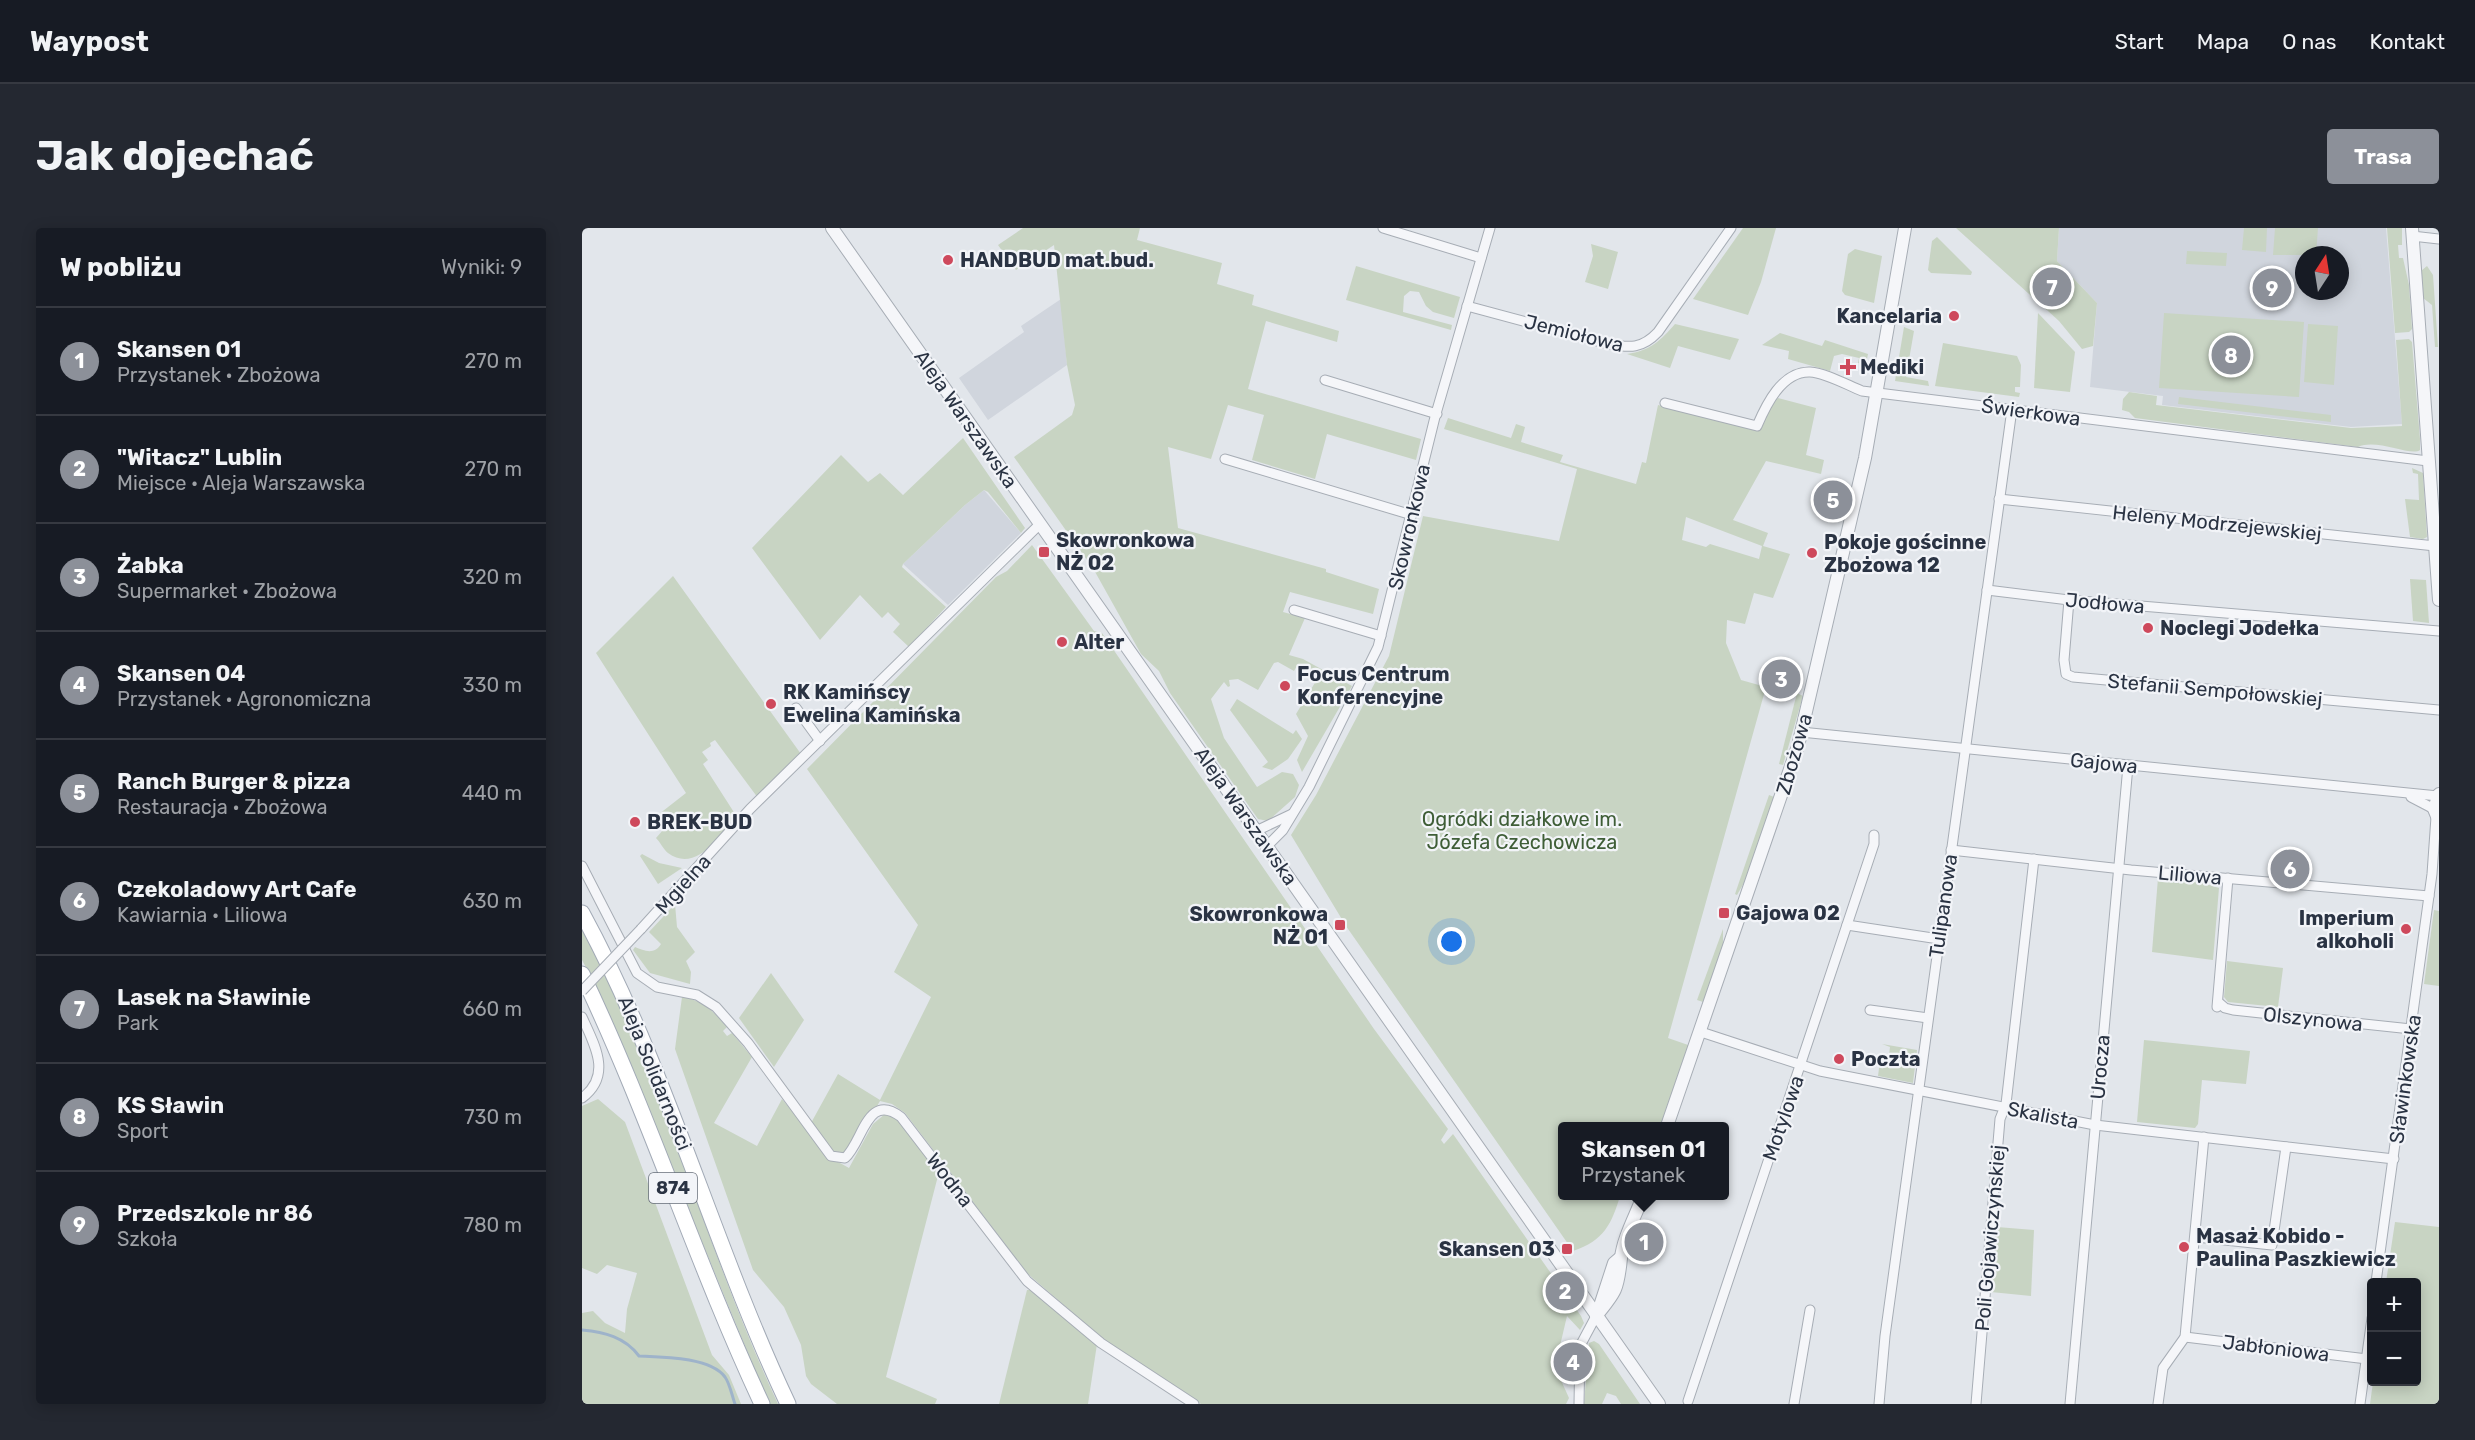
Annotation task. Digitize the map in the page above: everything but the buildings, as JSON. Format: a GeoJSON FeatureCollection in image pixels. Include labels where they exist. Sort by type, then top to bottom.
{"type":"FeatureCollection","features":[{"type":"Feature","properties":{"kind":"main road","name":"Aleja Solidarności"},"geometry":{"type":"LineString","coordinates":[[582,913],[617,980],[649,1052],[734,1281],[787,1403]]}},
{"type":"Feature","properties":{"kind":"main road","name":"Aleja Solidarności"},"geometry":{"type":"LineString","coordinates":[[582,974],[622,1062],[718,1304],[762,1404]]}},
{"type":"Feature","properties":{"kind":"street","name":"Aleja Warszawska"},"geometry":{"type":"LineString","coordinates":[[832,228],[1659,1404]]}},
{"type":"Feature","properties":{"kind":"street"},"geometry":{"type":"LineString","coordinates":[[1383,228],[1481,258]]}},
{"type":"Feature","properties":{"kind":"street","name":"Skowronkowa"},"geometry":{"type":"LineString","coordinates":[[1267,846],[1283,830],[1294,812],[1369,668],[1382,636],[1437,414],[1490,228]]}},
{"type":"Feature","properties":{"kind":"street","name":"Jemiołowa"},"geometry":{"type":"LineString","coordinates":[[1467,306],[1608,344],[1628,348],[1639,347],[1649,342],[1658,332],[1731,228]]}},
{"type":"Feature","properties":{"kind":"street","name":"Zbożowa"},"geometry":{"type":"LineString","coordinates":[[1668,1122],[1782,798],[1801,732],[1865,458],[1905,228]]}},
{"type":"Feature","properties":{"kind":"street"},"geometry":{"type":"LineString","coordinates":[[2439,239],[2412,232],[2439,600]]}},
{"type":"Feature","properties":{"kind":"street","name":"Świerkowa"},"geometry":{"type":"LineString","coordinates":[[1665,403],[1757,426],[1768,400],[1786,382],[1804,373],[1817,374],[1862,391],[2428,461]]}},
{"type":"Feature","properties":{"kind":"street"},"geometry":{"type":"LineString","coordinates":[[1325,380],[1437,414]]}},
{"type":"Feature","properties":{"kind":"street","name":"Tulipanowa"},"geometry":{"type":"LineString","coordinates":[[1880,1404],[1885,1336],[2012,409]]}},
{"type":"Feature","properties":{"kind":"street"},"geometry":{"type":"LineString","coordinates":[[1225,459],[1412,515]]}},
{"type":"Feature","properties":{"kind":"street","name":"Heleny Modrzejewskiej"},"geometry":{"type":"LineString","coordinates":[[1999,499],[2435,546]]}},
{"type":"Feature","properties":{"kind":"street","name":"Mgielna"},"geometry":{"type":"LineString","coordinates":[[582,991],[750,809],[1040,524]]}},
{"type":"Feature","properties":{"kind":"street","name":"Jodłowa"},"geometry":{"type":"LineString","coordinates":[[1987,590],[2069,600],[2439,631]]}},
{"type":"Feature","properties":{"kind":"street","name":"Stefanii Sempołowskiej"},"geometry":{"type":"LineString","coordinates":[[2069,600],[2064,660],[2066,674],[2073,677],[2439,710]]}},
{"type":"Feature","properties":{"kind":"street"},"geometry":{"type":"LineString","coordinates":[[1294,610],[1382,636]]}},
{"type":"Feature","properties":{"kind":"street"},"geometry":{"type":"LineString","coordinates":[[796,708],[820,741]]}},
{"type":"Feature","properties":{"kind":"street","name":"Gajowa"},"geometry":{"type":"LineString","coordinates":[[1801,732],[2406,795],[2438,795]]}},
{"type":"Feature","properties":{"kind":"street","name":"Urocza"},"geometry":{"type":"LineString","coordinates":[[2070,1404],[2128,765]]}},
{"type":"Feature","properties":{"kind":"street","name":"Gajowa"},"geometry":{"type":"LineString","coordinates":[[2406,795],[2436,816]]}},
{"type":"Feature","properties":{"kind":"street"},"geometry":{"type":"LineString","coordinates":[[2436,816],[2438,795]]}},
{"type":"Feature","properties":{"kind":"street"},"geometry":{"type":"LineString","coordinates":[[1256,831],[1294,812]]}},
{"type":"Feature","properties":{"kind":"street","name":"Sławinkowska"},"geometry":{"type":"LineString","coordinates":[[2377,1278],[2432,874],[2436,816]]}},
{"type":"Feature","properties":{"kind":"street","name":"Motylowa"},"geometry":{"type":"LineString","coordinates":[[1688,1401],[1874,844],[1874,835]]}},
{"type":"Feature","properties":{"kind":"street","name":"Sławinkowska"},"geometry":{"type":"LineString","coordinates":[[2432,874],[2439,849]]}},
{"type":"Feature","properties":{"kind":"street","name":"Liliowa"},"geometry":{"type":"LineString","coordinates":[[1951,850],[2429,896]]}},
{"type":"Feature","properties":{"kind":"street","name":"Poli Gojawiczyńskiej"},"geometry":{"type":"LineString","coordinates":[[1976,1404],[2000,1119],[2004,1108],[2034,859]]}},
{"type":"Feature","properties":{"kind":"street","name":"Wodna"},"geometry":{"type":"LineString","coordinates":[[582,866],[637,973],[657,987],[704,998],[716,1007],[735,1032],[748,1043],[831,1156],[840,1160],[848,1155],[870,1116],[875,1112],[892,1110],[901,1117],[1027,1281],[1101,1343],[1194,1404]]}},
{"type":"Feature","properties":{"kind":"street","name":"Olszynowa"},"geometry":{"type":"LineString","coordinates":[[2228,878],[2218,1005],[2233,1010],[2411,1029]]}},
{"type":"Feature","properties":{"kind":"street"},"geometry":{"type":"LineString","coordinates":[[1847,925],[1939,939]]}},
{"type":"Feature","properties":{"kind":"street"},"geometry":{"type":"LineString","coordinates":[[1870,1010],[1928,1017]]}},
{"type":"Feature","properties":{"kind":"street"},"geometry":{"type":"LineString","coordinates":[[582,1017],[597,1049],[600,1066],[591,1089],[582,1098]]}},
{"type":"Feature","properties":{"kind":"street","name":"Skalista"},"geometry":{"type":"LineString","coordinates":[[1701,1032],[1801,1066],[2095,1125],[2394,1159]]}},
{"type":"Feature","properties":{"kind":"street"},"geometry":{"type":"LineString","coordinates":[[2158,1404],[2163,1368],[2185,1337],[2204,1137]]}},
{"type":"Feature","properties":{"kind":"street"},"geometry":{"type":"LineString","coordinates":[[2196,1237],[2272,1245],[2286,1147]]}},
{"type":"Feature","properties":{"kind":"street"},"geometry":{"type":"LineString","coordinates":[[1579,1404],[1580,1346],[1596,1316],[1614,1263],[1621,1257],[1642,1200]]}},
{"type":"Feature","properties":{"kind":"street"},"geometry":{"type":"LineString","coordinates":[[1794,1404],[1810,1310]]}},
{"type":"Feature","properties":{"kind":"street","name":"Jabłoniowa"},"geometry":{"type":"LineString","coordinates":[[2185,1337],[2367,1359]]}},
{"type":"Feature","properties":{"kind":"street"},"geometry":{"type":"LineString","coordinates":[[2360,1404],[2367,1359]]}},
{"type":"Feature","properties":{"kind":"shaded area"},"geometry":{"type":"Polygon","coordinates":[[[2059,228],[2386,228],[2402,424],[2351,427],[2162,405],[2163,396],[2090,387],[2097,303],[2057,261],[2059,228]]]}},
{"type":"Feature","properties":{"kind":"shaded area"},"geometry":{"type":"Polygon","coordinates":[[[1061,299],[1067,365],[988,420],[959,378],[1024,332],[1021,326],[1061,299]]]}},
{"type":"Feature","properties":{"kind":"shaded area"},"geometry":{"type":"Polygon","coordinates":[[[984,490],[1021,533],[948,605],[903,564],[984,490]]]}},
{"type":"Feature","properties":{"kind":"green space"},"geometry":{"type":"Polygon","coordinates":[[[1023,228],[1140,228],[1137,240],[1222,263],[1217,284],[1254,295],[1252,305],[1339,331],[1337,342],[1266,321],[1248,389],[1421,439],[1416,460],[1327,434],[1315,479],[1252,460],[1264,415],[1228,405],[1211,459],[1168,447],[1178,528],[1326,569],[1326,572],[1379,589],[1373,614],[1290,592],[1283,612],[1305,618],[1289,655],[1303,659],[1352,686],[1302,772],[1297,760],[1308,736],[1296,714],[1319,676],[1298,664],[1294,671],[1278,662],[1274,663],[1258,690],[1238,679],[1229,680],[1230,686],[1228,687],[1224,682],[1211,699],[1224,738],[1257,787],[1282,772],[1293,774],[1299,785],[1295,797],[1268,821],[1258,819],[1170,693],[1159,671],[1141,654],[1094,570],[1014,457],[1072,415],[1075,405],[1067,365],[1054,245],[1016,270],[998,245],[1023,228]]]}},
{"type":"Feature","properties":{"kind":"green space"},"geometry":{"type":"Polygon","coordinates":[[[1743,228],[1776,228],[1761,282],[1748,315],[1693,299],[1743,228]]]}},
{"type":"Feature","properties":{"kind":"green space"},"geometry":{"type":"Polygon","coordinates":[[[1956,228],[2059,228],[2057,261],[2097,303],[2093,346],[2082,349],[2059,321],[1956,228]]]}},
{"type":"Feature","properties":{"kind":"green space"},"geometry":{"type":"Polygon","coordinates":[[[2244,228],[2267,228],[2266,252],[2242,250],[2244,228]]]}},
{"type":"Feature","properties":{"kind":"green space"},"geometry":{"type":"Polygon","coordinates":[[[2275,228],[2318,228],[2317,246],[2295,246],[2295,255],[2273,255],[2275,228]]]}},
{"type":"Feature","properties":{"kind":"green space"},"geometry":{"type":"Polygon","coordinates":[[[2387,228],[2402,228],[2402,245],[2398,245],[2399,258],[2403,258],[2409,285],[2412,329],[2409,332],[2395,333],[2387,228]]]}},
{"type":"Feature","properties":{"kind":"green space"},"geometry":{"type":"Polygon","coordinates":[[[1937,237],[1972,272],[1971,275],[1931,273],[1928,270],[1932,241],[1937,237]]]}},
{"type":"Feature","properties":{"kind":"green space"},"geometry":{"type":"Polygon","coordinates":[[[1591,244],[1618,252],[1608,289],[1585,282],[1593,256],[1591,244]]]}},
{"type":"Feature","properties":{"kind":"green space"},"geometry":{"type":"Polygon","coordinates":[[[1855,249],[1882,256],[1874,303],[1845,295],[1842,291],[1848,254],[1855,249]]]}},
{"type":"Feature","properties":{"kind":"green space"},"geometry":{"type":"Polygon","coordinates":[[[2187,251],[2227,253],[2226,266],[2186,264],[2187,251]]]}},
{"type":"Feature","properties":{"kind":"green space"},"geometry":{"type":"Polygon","coordinates":[[[1356,266],[1460,297],[1454,318],[1433,312],[1426,306],[1419,292],[1410,291],[1404,296],[1403,312],[1452,325],[1451,330],[1346,300],[1356,266]]]}},
{"type":"Feature","properties":{"kind":"green space"},"geometry":{"type":"Polygon","coordinates":[[[2427,266],[2433,275],[2438,347],[2435,347],[2432,305],[2423,298],[2421,271],[2427,266]]]}},
{"type":"Feature","properties":{"kind":"green space"},"geometry":{"type":"Polygon","coordinates":[[[2038,313],[2075,352],[2070,392],[2034,388],[2038,313]]]}},
{"type":"Feature","properties":{"kind":"green space"},"geometry":{"type":"Polygon","coordinates":[[[2164,313],[2304,322],[2299,397],[2159,388],[2164,313]]]}},
{"type":"Feature","properties":{"kind":"green space"},"geometry":{"type":"Polygon","coordinates":[[[1675,324],[1739,339],[1730,360],[1678,346],[1670,368],[1627,354],[1635,353],[1654,344],[1675,324]]]}},
{"type":"Feature","properties":{"kind":"green space"},"geometry":{"type":"Polygon","coordinates":[[[2308,324],[2338,326],[2334,385],[2304,382],[2308,324]]]}},
{"type":"Feature","properties":{"kind":"green space"},"geometry":{"type":"Polygon","coordinates":[[[1904,327],[1914,331],[1906,377],[1928,381],[1929,386],[1895,381],[1904,327]]]}},
{"type":"Feature","properties":{"kind":"green space"},"geometry":{"type":"Polygon","coordinates":[[[1780,333],[1822,346],[1825,340],[1868,354],[1866,364],[1858,363],[1859,358],[1842,354],[1834,356],[1830,371],[1788,359],[1789,351],[1762,345],[1780,333]]]}},
{"type":"Feature","properties":{"kind":"green space"},"geometry":{"type":"Polygon","coordinates":[[[2409,339],[2412,342],[2420,439],[2420,450],[2416,452],[2384,446],[2358,447],[2135,418],[2129,412],[2122,410],[2123,399],[2129,392],[2157,396],[2156,405],[2351,428],[2402,426],[2396,340],[2409,339]]]}},
{"type":"Feature","properties":{"kind":"green space"},"geometry":{"type":"Polygon","coordinates":[[[1943,343],[2017,356],[2021,365],[2020,387],[2015,387],[2015,392],[2020,393],[2019,397],[1935,386],[1943,343]]]}},
{"type":"Feature","properties":{"kind":"green space"},"geometry":{"type":"Polygon","coordinates":[[[2179,397],[2331,415],[2331,422],[2178,404],[2179,397]]]}},
{"type":"Feature","properties":{"kind":"green space","name":"Ogródki działkowe im. Józefa Czechowicza"},"geometry":{"type":"Polygon","coordinates":[[[1778,398],[1816,408],[1806,455],[1824,460],[1821,474],[1766,461],[1733,520],[1768,533],[1763,546],[1790,554],[1773,598],[1754,593],[1745,624],[1727,620],[1726,643],[1741,680],[1766,687],[1668,1038],[1691,1046],[1664,1122],[1558,1122],[1558,1200],[1619,1200],[1614,1215],[1605,1230],[1592,1242],[1573,1251],[1346,926],[1291,835],[1316,795],[1389,656],[1423,516],[1559,541],[1577,469],[1444,429],[1448,418],[1511,438],[1516,424],[1525,427],[1521,442],[1563,455],[1560,462],[1636,484],[1642,462],[1646,463],[1658,405],[1759,431],[1771,403],[1778,398]],[[1686,517],[1682,540],[1706,547],[1710,544],[1759,559],[1762,546],[1686,517]]]}},
{"type":"Feature","properties":{"kind":"green space"},"geometry":{"type":"Polygon","coordinates":[[[963,438],[1025,528],[1021,533],[984,490],[903,564],[902,567],[946,607],[909,647],[893,632],[900,624],[888,612],[882,618],[860,595],[820,640],[752,548],[841,455],[868,482],[880,473],[903,495],[963,438]]]}},
{"type":"Feature","properties":{"kind":"green space"},"geometry":{"type":"Polygon","coordinates":[[[2412,468],[2423,473],[2427,537],[2423,539],[2410,537],[2405,499],[2419,500],[2418,474],[2413,473],[2412,468]]]}},
{"type":"Feature","properties":{"kind":"green space"},"geometry":{"type":"Polygon","coordinates":[[[1032,545],[1094,631],[1102,633],[1374,1029],[1448,1129],[1441,1140],[1444,1144],[1453,1134],[1581,1316],[1584,1323],[1580,1330],[1567,1316],[1555,1367],[1569,1398],[1566,1404],[1201,1404],[1103,1339],[1028,1274],[905,1113],[892,1104],[880,1101],[850,1152],[834,1154],[811,1123],[838,1074],[880,1100],[931,997],[894,972],[918,925],[807,769],[996,577],[1007,571],[1032,545]]]}},
{"type":"Feature","properties":{"kind":"green space"},"geometry":{"type":"Polygon","coordinates":[[[673,576],[801,754],[758,798],[715,740],[710,743],[711,746],[702,752],[708,760],[703,764],[737,817],[707,849],[688,859],[678,858],[665,850],[656,838],[663,830],[654,818],[686,793],[596,653],[673,576]]]}},
{"type":"Feature","properties":{"kind":"green space"},"geometry":{"type":"Polygon","coordinates":[[[2410,579],[2426,580],[2429,623],[2413,621],[2410,579]]]}},
{"type":"Feature","properties":{"kind":"green space"},"geometry":{"type":"Polygon","coordinates":[[[1797,693],[1803,696],[1783,765],[1779,764],[1797,693]]]}},
{"type":"Feature","properties":{"kind":"green space"},"geometry":{"type":"Polygon","coordinates":[[[1237,699],[1293,734],[1296,730],[1302,739],[1288,759],[1272,770],[1262,767],[1268,762],[1230,710],[1237,699]]]}},
{"type":"Feature","properties":{"kind":"green space"},"geometry":{"type":"Polygon","coordinates":[[[1769,795],[1774,797],[1745,881],[1737,895],[1735,894],[1769,795]]]}},
{"type":"Feature","properties":{"kind":"green space"},"geometry":{"type":"Polygon","coordinates":[[[642,854],[659,863],[682,868],[658,884],[640,856],[642,854]]]}},
{"type":"Feature","properties":{"kind":"green space"},"geometry":{"type":"Polygon","coordinates":[[[2158,878],[2203,883],[2219,888],[2213,960],[2152,952],[2158,878]]]}},
{"type":"Feature","properties":{"kind":"green space"},"geometry":{"type":"Polygon","coordinates":[[[675,904],[677,927],[695,952],[686,961],[691,972],[690,984],[650,973],[633,950],[635,947],[653,951],[659,947],[661,944],[649,932],[675,904]]]}},
{"type":"Feature","properties":{"kind":"green space"},"geometry":{"type":"Polygon","coordinates":[[[2434,910],[2439,911],[2439,986],[2424,984],[2434,910]]]}},
{"type":"Feature","properties":{"kind":"green space"},"geometry":{"type":"Polygon","coordinates":[[[582,922],[627,1015],[738,1312],[778,1404],[769,1404],[596,986],[582,960],[582,922]]]}},
{"type":"Feature","properties":{"kind":"green space"},"geometry":{"type":"Polygon","coordinates":[[[1723,929],[1723,945],[1703,1002],[1697,1000],[1723,929]]]}},
{"type":"Feature","properties":{"kind":"green space"},"geometry":{"type":"Polygon","coordinates":[[[2227,961],[2283,968],[2278,1007],[2228,1002],[2224,997],[2227,961]]]}},
{"type":"Feature","properties":{"kind":"green space"},"geometry":{"type":"Polygon","coordinates":[[[771,973],[804,1020],[774,1067],[739,1018],[771,973]]]}},
{"type":"Feature","properties":{"kind":"green space"},"geometry":{"type":"Polygon","coordinates":[[[682,997],[702,1004],[712,1012],[727,1027],[723,1031],[727,1036],[732,1033],[752,1057],[714,1123],[757,1146],[782,1099],[831,1158],[849,1168],[873,1124],[885,1114],[893,1114],[939,1172],[886,1377],[937,1399],[935,1404],[837,1404],[811,1384],[806,1376],[801,1345],[784,1307],[753,1270],[675,1049],[682,997]]]}},
{"type":"Feature","properties":{"kind":"green space"},"geometry":{"type":"Polygon","coordinates":[[[2144,1040],[2250,1051],[2246,1084],[2202,1080],[2198,1124],[2195,1128],[2137,1122],[2144,1040]]]}},
{"type":"Feature","properties":{"kind":"green space"},"geometry":{"type":"Polygon","coordinates":[[[1882,1044],[1917,1050],[1913,1083],[1878,1076],[1880,1061],[1888,1062],[1890,1047],[1882,1044]]]}},
{"type":"Feature","properties":{"kind":"green space"},"geometry":{"type":"Polygon","coordinates":[[[598,1099],[625,1122],[712,1355],[729,1375],[741,1404],[582,1404],[582,1313],[593,1311],[605,1323],[625,1333],[627,1309],[637,1273],[607,1265],[597,1274],[582,1268],[582,1106],[598,1099]]]}},
{"type":"Feature","properties":{"kind":"green space"},"geometry":{"type":"Polygon","coordinates":[[[2395,1222],[2439,1227],[2439,1404],[2370,1404],[2372,1386],[2421,1386],[2421,1278],[2387,1278],[2395,1222]]]}},
{"type":"Feature","properties":{"kind":"green space"},"geometry":{"type":"Polygon","coordinates":[[[1997,1227],[2034,1230],[2031,1296],[1991,1292],[1997,1227]]]}},
{"type":"Feature","properties":{"kind":"green space"},"geometry":{"type":"Polygon","coordinates":[[[1027,1290],[1031,1290],[1097,1344],[1088,1404],[999,1404],[1027,1290]]]}},
{"type":"Feature","properties":{"kind":"green space"},"geometry":{"type":"Polygon","coordinates":[[[1594,1341],[1599,1344],[1640,1404],[1621,1404],[1616,1396],[1607,1393],[1602,1404],[1584,1404],[1589,1343],[1594,1341]]]}},
{"type":"Feature","properties":{"kind":"waterway"},"geometry":{"type":"LineString","coordinates":[[582,1330],[598,1332],[621,1340],[639,1356],[685,1359],[708,1365],[725,1377],[735,1404]]}},
{"type":"Feature","properties":{"kind":"place","name":"HANDBUD mat.bud."},"geometry":{"type":"Point","coordinates":[948,260]}},
{"type":"Feature","properties":{"kind":"place","name":"Lasek na Sławinie"},"geometry":{"type":"Point","coordinates":[2052,287]}},
{"type":"Feature","properties":{"kind":"place","name":"Przedszkole nr 86"},"geometry":{"type":"Point","coordinates":[2272,288]}},
{"type":"Feature","properties":{"kind":"place","name":"Kancelaria"},"geometry":{"type":"Point","coordinates":[1954,316]}},
{"type":"Feature","properties":{"kind":"place","name":"KS Sławin"},"geometry":{"type":"Point","coordinates":[2231,355]}},
{"type":"Feature","properties":{"kind":"place","name":"Mediki"},"geometry":{"type":"Point","coordinates":[1848,367]}},
{"type":"Feature","properties":{"kind":"place","name":"Ranch Burger & pizza"},"geometry":{"type":"Point","coordinates":[1833,500]}},
{"type":"Feature","properties":{"kind":"place","name":"Skowronkowa NŻ 02"},"geometry":{"type":"Point","coordinates":[1044,552]}},
{"type":"Feature","properties":{"kind":"place","name":"Pokoje gościnne Zbożowa 12"},"geometry":{"type":"Point","coordinates":[1812,553]}},
{"type":"Feature","properties":{"kind":"place","name":"Noclegi Jodełka"},"geometry":{"type":"Point","coordinates":[2148,628]}},
{"type":"Feature","properties":{"kind":"place","name":"Alter"},"geometry":{"type":"Point","coordinates":[1062,642]}},
{"type":"Feature","properties":{"kind":"place","name":"Żabka"},"geometry":{"type":"Point","coordinates":[1781,679]}},
{"type":"Feature","properties":{"kind":"place","name":"Focus Centrum Konferencyjne"},"geometry":{"type":"Point","coordinates":[1285,686]}},
{"type":"Feature","properties":{"kind":"place","name":"RK Kamińscy Ewelina Kamińska"},"geometry":{"type":"Point","coordinates":[771,704]}},
{"type":"Feature","properties":{"kind":"place","name":"BREK-BUD"},"geometry":{"type":"Point","coordinates":[635,822]}},
{"type":"Feature","properties":{"kind":"place","name":"Czekoladowy Art Cafe"},"geometry":{"type":"Point","coordinates":[2290,869]}},
{"type":"Feature","properties":{"kind":"place","name":"Gajowa 02"},"geometry":{"type":"Point","coordinates":[1724,913]}},
{"type":"Feature","properties":{"kind":"place","name":"Skowronkowa NŻ 01"},"geometry":{"type":"Point","coordinates":[1340,925]}},
{"type":"Feature","properties":{"kind":"place","name":"Imperium alkoholi"},"geometry":{"type":"Point","coordinates":[2406,929]}},
{"type":"Feature","properties":{"kind":"place","name":"Poczta"},"geometry":{"type":"Point","coordinates":[1839,1059]}},
{"type":"Feature","properties":{"kind":"place","name":"Skansen 01"},"geometry":{"type":"Point","coordinates":[1644,1242]}},
{"type":"Feature","properties":{"kind":"place","name":"Masaż Kobido - Paulina Paszkiewicz"},"geometry":{"type":"Point","coordinates":[2184,1247]}},
{"type":"Feature","properties":{"kind":"place","name":"Skansen 03"},"geometry":{"type":"Point","coordinates":[1567,1249]}},
{"type":"Feature","properties":{"kind":"place","name":"\"Witacz\" Lublin"},"geometry":{"type":"Point","coordinates":[1565,1291]}},
{"type":"Feature","properties":{"kind":"place","name":"Skansen 04"},"geometry":{"type":"Point","coordinates":[1573,1362]}}]}
